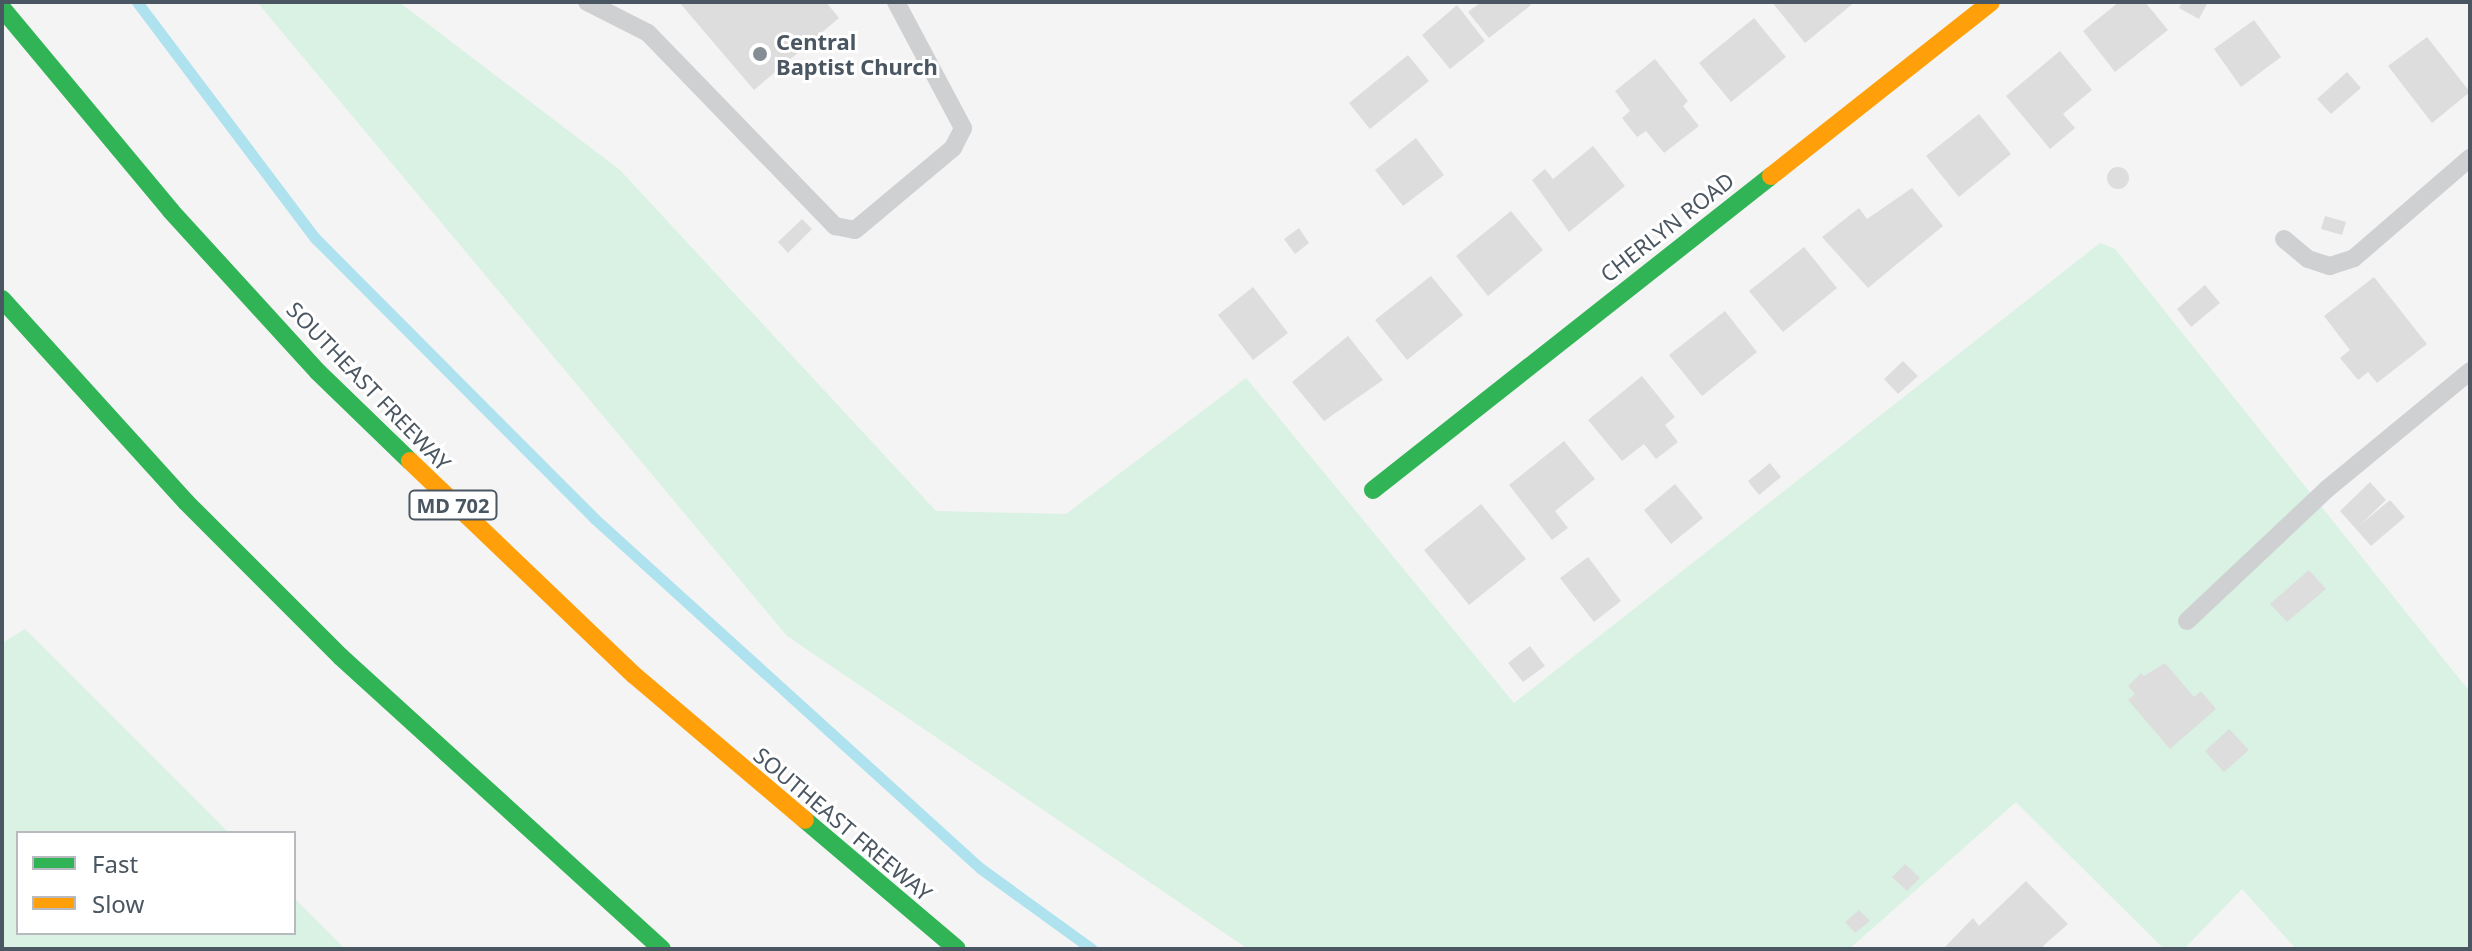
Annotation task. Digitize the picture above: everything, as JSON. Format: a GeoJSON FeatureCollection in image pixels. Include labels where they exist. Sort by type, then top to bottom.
{"type":"FeatureCollection","features":[{"type":"Feature","properties":{"kind":"main road","name":"CHERLYN ROAD"},"geometry":{"type":"LineString","coordinates":[[1373,490],[1991,2]]}},
{"type":"Feature","properties":{"kind":"main road","name":"SOUTHEAST FREEWAY"},"geometry":{"type":"LineString","coordinates":[[2,8],[171,211],[318,372],[634,675],[957,949]]}},
{"type":"Feature","properties":{"kind":"main road"},"geometry":{"type":"LineString","coordinates":[[2,299],[186,502],[341,657],[662,949]]}},
{"type":"Feature","properties":{"kind":"lane"},"geometry":{"type":"LineString","coordinates":[[587,2],[648,33],[835,226],[855,230],[953,148],[963,128],[896,2]]}},
{"type":"Feature","properties":{"kind":"lane"},"geometry":{"type":"LineString","coordinates":[[2284,239],[2308,259],[2330,266],[2354,258],[2470,158]]}},
{"type":"Feature","properties":{"kind":"lane"},"geometry":{"type":"LineString","coordinates":[[2187,621],[2327,489],[2466,383]]}},
{"type":"Feature","properties":{"kind":"green space"},"geometry":{"type":"Polygon","coordinates":[[[257,2],[399,2],[620,170],[936,511],[1066,514],[1246,378],[1514,703],[2100,243],[2115,249],[2470,692],[2470,949],[2296,949],[2242,889],[2184,949],[2164,949],[2016,802],[1849,949],[1248,949],[787,636],[257,2]]]}},
{"type":"Feature","properties":{"kind":"green space"},"geometry":{"type":"Polygon","coordinates":[[[25,629],[227,831],[16,831],[16,935],[296,935],[296,900],[345,949],[2,949],[2,643],[25,629]]]}},
{"type":"Feature","properties":{"kind":"building","name":"Central Baptist Church"},"geometry":{"type":"Polygon","coordinates":[[[679,2],[826,2],[839,18],[754,90],[679,2]]]}},
{"type":"Feature","properties":{"kind":"building"},"geometry":{"type":"Polygon","coordinates":[[[1481,2],[1529,2],[1531,5],[1489,38],[1468,12],[1481,2]]]}},
{"type":"Feature","properties":{"kind":"building"},"geometry":{"type":"Polygon","coordinates":[[[1772,2],[1855,2],[1805,43],[1772,2]]]}},
{"type":"Feature","properties":{"kind":"building"},"geometry":{"type":"Polygon","coordinates":[[[2119,2],[2145,2],[2168,30],[2115,72],[2083,31],[2119,2]]]}},
{"type":"Feature","properties":{"kind":"building"},"geometry":{"type":"Polygon","coordinates":[[[2182,2],[2208,2],[2199,19],[2179,8],[2182,2]]]}},
{"type":"Feature","properties":{"kind":"building"},"geometry":{"type":"Polygon","coordinates":[[[1457,5],[1485,41],[1450,69],[1422,35],[1457,5]]]}},
{"type":"Feature","properties":{"kind":"building"},"geometry":{"type":"Polygon","coordinates":[[[1754,18],[1786,57],[1731,102],[1699,63],[1754,18]]]}},
{"type":"Feature","properties":{"kind":"building"},"geometry":{"type":"Polygon","coordinates":[[[2254,20],[2281,57],[2241,87],[2214,49],[2254,20]]]}},
{"type":"Feature","properties":{"kind":"building"},"geometry":{"type":"Polygon","coordinates":[[[2427,37],[2470,92],[2432,123],[2388,66],[2427,37]]]}},
{"type":"Feature","properties":{"kind":"building"},"geometry":{"type":"Polygon","coordinates":[[[2060,51],[2092,90],[2063,114],[2075,128],[2050,149],[2006,96],[2060,51]]]}},
{"type":"Feature","properties":{"kind":"building"},"geometry":{"type":"Polygon","coordinates":[[[1408,55],[1429,81],[1370,129],[1349,103],[1408,55]]]}},
{"type":"Feature","properties":{"kind":"building"},"geometry":{"type":"Polygon","coordinates":[[[1655,59],[1688,101],[1683,106],[1699,126],[1664,153],[1646,131],[1637,137],[1622,118],[1630,111],[1615,91],[1655,59]]]}},
{"type":"Feature","properties":{"kind":"building"},"geometry":{"type":"Polygon","coordinates":[[[2347,72],[2361,88],[2331,114],[2317,99],[2347,72]]]}},
{"type":"Feature","properties":{"kind":"building"},"geometry":{"type":"Polygon","coordinates":[[[1979,114],[2011,154],[1959,197],[1926,156],[1979,114]]]}},
{"type":"Feature","properties":{"kind":"building"},"geometry":{"type":"Polygon","coordinates":[[[1416,138],[1444,175],[1403,206],[1375,170],[1416,138]]]}},
{"type":"Feature","properties":{"kind":"building"},"geometry":{"type":"Polygon","coordinates":[[[1593,146],[1625,186],[1569,232],[1532,180],[1545,169],[1553,179],[1593,146]]]}},
{"type":"Feature","properties":{"kind":"building"},"geometry":{"type":"Polygon","coordinates":[[[2118,167],[2126,170],[2129,178],[2126,186],[2118,189],[2110,186],[2107,178],[2110,170],[2118,167]]]}},
{"type":"Feature","properties":{"kind":"building"},"geometry":{"type":"Polygon","coordinates":[[[1912,188],[1943,226],[1868,288],[1822,237],[1859,208],[1867,219],[1912,188]]]}},
{"type":"Feature","properties":{"kind":"building"},"geometry":{"type":"Polygon","coordinates":[[[1511,211],[1543,250],[1488,296],[1456,256],[1511,211]]]}},
{"type":"Feature","properties":{"kind":"building"},"geometry":{"type":"Polygon","coordinates":[[[2325,216],[2346,222],[2342,235],[2321,229],[2325,216]]]}},
{"type":"Feature","properties":{"kind":"building"},"geometry":{"type":"Polygon","coordinates":[[[802,219],[812,229],[788,253],[778,242],[802,219]]]}},
{"type":"Feature","properties":{"kind":"building"},"geometry":{"type":"Polygon","coordinates":[[[1299,228],[1309,243],[1295,254],[1284,239],[1299,228]]]}},
{"type":"Feature","properties":{"kind":"building"},"geometry":{"type":"Polygon","coordinates":[[[1804,247],[1837,288],[1783,332],[1749,291],[1804,247]]]}},
{"type":"Feature","properties":{"kind":"building"},"geometry":{"type":"Polygon","coordinates":[[[1431,276],[1463,315],[1407,360],[1375,320],[1431,276]]]}},
{"type":"Feature","properties":{"kind":"building"},"geometry":{"type":"Polygon","coordinates":[[[2374,277],[2427,344],[2377,383],[2368,372],[2358,380],[2340,358],[2350,350],[2324,316],[2374,277]]]}},
{"type":"Feature","properties":{"kind":"building"},"geometry":{"type":"Polygon","coordinates":[[[2205,285],[2220,303],[2191,327],[2177,309],[2205,285]]]}},
{"type":"Feature","properties":{"kind":"building"},"geometry":{"type":"Polygon","coordinates":[[[1253,287],[1288,333],[1253,360],[1218,315],[1253,287]]]}},
{"type":"Feature","properties":{"kind":"building"},"geometry":{"type":"Polygon","coordinates":[[[1725,311],[1757,352],[1702,396],[1669,355],[1725,311]]]}},
{"type":"Feature","properties":{"kind":"building"},"geometry":{"type":"Polygon","coordinates":[[[1348,336],[1383,380],[1324,421],[1292,382],[1348,336]]]}},
{"type":"Feature","properties":{"kind":"building"},"geometry":{"type":"Polygon","coordinates":[[[1903,361],[1918,376],[1898,394],[1884,379],[1903,361]]]}},
{"type":"Feature","properties":{"kind":"building"},"geometry":{"type":"Polygon","coordinates":[[[1642,376],[1675,417],[1665,425],[1678,442],[1656,459],[1644,444],[1622,461],[1588,420],[1642,376]]]}},
{"type":"Feature","properties":{"kind":"building"},"geometry":{"type":"Polygon","coordinates":[[[1564,441],[1595,479],[1555,511],[1568,528],[1552,540],[1509,485],[1564,441]]]}},
{"type":"Feature","properties":{"kind":"building"},"geometry":{"type":"Polygon","coordinates":[[[1770,463],[1781,477],[1759,495],[1748,481],[1770,463]]]}},
{"type":"Feature","properties":{"kind":"building"},"geometry":{"type":"Polygon","coordinates":[[[2370,482],[2386,500],[2360,525],[2390,500],[2405,517],[2371,546],[2340,511],[2370,482]]]}},
{"type":"Feature","properties":{"kind":"building"},"geometry":{"type":"Polygon","coordinates":[[[1675,484],[1703,518],[1671,544],[1644,510],[1675,484]]]}},
{"type":"Feature","properties":{"kind":"building"},"geometry":{"type":"Polygon","coordinates":[[[1481,504],[1526,559],[1469,605],[1424,550],[1481,504]]]}},
{"type":"Feature","properties":{"kind":"building"},"geometry":{"type":"Polygon","coordinates":[[[1588,557],[1621,601],[1594,622],[1560,578],[1588,557]]]}},
{"type":"Feature","properties":{"kind":"building"},"geometry":{"type":"Polygon","coordinates":[[[2309,570],[2326,589],[2287,622],[2270,604],[2309,570]]]}},
{"type":"Feature","properties":{"kind":"building"},"geometry":{"type":"Polygon","coordinates":[[[1530,646],[1545,666],[1523,682],[1508,663],[1530,646]]]}},
{"type":"Feature","properties":{"kind":"building"},"geometry":{"type":"Polygon","coordinates":[[[2165,663],[2194,697],[2201,691],[2216,709],[2170,749],[2128,700],[2135,694],[2128,686],[2141,673],[2144,676],[2165,663]]]}},
{"type":"Feature","properties":{"kind":"building"},"geometry":{"type":"Polygon","coordinates":[[[2229,729],[2249,750],[2224,772],[2205,751],[2229,729]]]}},
{"type":"Feature","properties":{"kind":"building"},"geometry":{"type":"Polygon","coordinates":[[[1905,864],[1920,878],[1907,891],[1892,877],[1905,864]]]}},
{"type":"Feature","properties":{"kind":"building"},"geometry":{"type":"Polygon","coordinates":[[[2026,881],[2068,924],[2043,946],[2046,949],[1943,949],[1973,918],[1979,926],[2026,881]]]}},
{"type":"Feature","properties":{"kind":"building"},"geometry":{"type":"Polygon","coordinates":[[[1859,910],[1870,921],[1855,933],[1845,922],[1859,910]]]}},
{"type":"Feature","properties":{"kind":"waterway"},"geometry":{"type":"LineString","coordinates":[[137,2],[315,238],[595,519],[980,868],[1092,949]]}},
{"type":"Feature","properties":{"kind":"traffic: fast"},"geometry":{"type":"LineString","coordinates":[[2,8],[171,211],[318,372],[410,461]]}},
{"type":"Feature","properties":{"kind":"traffic: fast"},"geometry":{"type":"LineString","coordinates":[[1373,490],[1771,176]]}},
{"type":"Feature","properties":{"kind":"traffic: fast"},"geometry":{"type":"LineString","coordinates":[[2,299],[186,502],[341,657],[662,949]]}},
{"type":"Feature","properties":{"kind":"traffic: fast"},"geometry":{"type":"LineString","coordinates":[[805,820],[957,949]]}},
{"type":"Feature","properties":{"kind":"traffic: slow"},"geometry":{"type":"LineString","coordinates":[[1771,176],[1991,2]]}},
{"type":"Feature","properties":{"kind":"traffic: slow"},"geometry":{"type":"LineString","coordinates":[[410,461],[634,675],[805,820]]}},
{"type":"Feature","properties":{"kind":"place","name":"Central Baptist Church"},"geometry":{"type":"Point","coordinates":[760,54]}}]}
